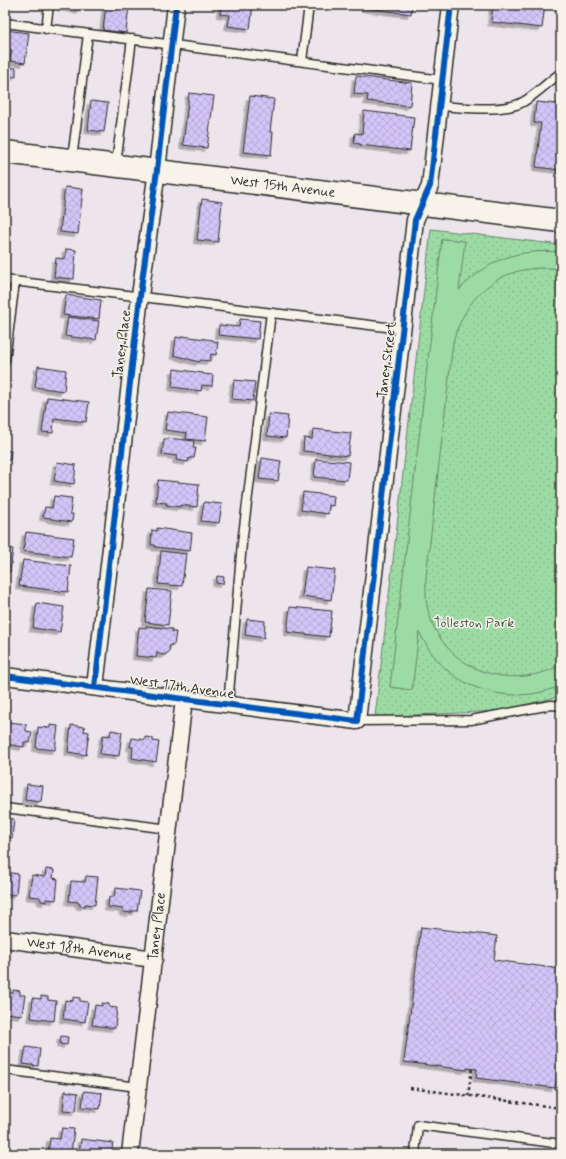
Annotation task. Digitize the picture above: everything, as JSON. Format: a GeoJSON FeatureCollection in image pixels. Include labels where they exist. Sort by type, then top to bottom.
{"type":"FeatureCollection","features":[{"type":"Feature","properties":{"kind":"main road","name":"West 15th Avenue"},"geometry":{"type":"LineString","coordinates":[[5,152],[561,220]]}},
{"type":"Feature","properties":{"kind":"street","name":"Taney Place"},"geometry":{"type":"LineString","coordinates":[[95,687],[140,296],[176,5]]}},
{"type":"Feature","properties":{"kind":"street","name":"Taney Street"},"geometry":{"type":"LineString","coordinates":[[357,721],[415,220],[430,186],[451,5]]}},
{"type":"Feature","properties":{"kind":"street","name":"West 17th Avenue"},"geometry":{"type":"LineString","coordinates":[[5,676],[357,721]]}},
{"type":"Feature","properties":{"kind":"street","name":"Taney Place"},"geometry":{"type":"LineString","coordinates":[[130,1154],[184,699]]}},
{"type":"Feature","properties":{"kind":"street","name":"West 18th Avenue"},"geometry":{"type":"LineString","coordinates":[[5,939],[154,959]]}},
{"type":"Feature","properties":{"kind":"lane"},"geometry":{"type":"LineString","coordinates":[[46,29],[49,5]]}},
{"type":"Feature","properties":{"kind":"lane"},"geometry":{"type":"LineString","coordinates":[[302,61],[309,5]]}},
{"type":"Feature","properties":{"kind":"lane"},"geometry":{"type":"LineString","coordinates":[[5,23],[442,80]]}},
{"type":"Feature","properties":{"kind":"lane"},"geometry":{"type":"LineString","coordinates":[[72,160],[88,34]]}},
{"type":"Feature","properties":{"kind":"lane"},"geometry":{"type":"LineString","coordinates":[[116,165],[132,39]]}},
{"type":"Feature","properties":{"kind":"lane"},"geometry":{"type":"LineString","coordinates":[[439,106],[501,108],[511,106],[522,103],[558,75]]}},
{"type":"Feature","properties":{"kind":"lane"},"geometry":{"type":"LineString","coordinates":[[5,280],[402,329]]}},
{"type":"Feature","properties":{"kind":"lane"},"geometry":{"type":"LineString","coordinates":[[5,360],[15,281]]}},
{"type":"Feature","properties":{"kind":"lane"},"geometry":{"type":"LineString","coordinates":[[228,705],[242,543],[271,313]]}},
{"type":"Feature","properties":{"kind":"lane"},"geometry":{"type":"LineString","coordinates":[[357,721],[471,720],[552,705],[561,706]]}},
{"type":"Feature","properties":{"kind":"lane"},"geometry":{"type":"LineString","coordinates":[[5,808],[169,829]]}},
{"type":"Feature","properties":{"kind":"lane"},"geometry":{"type":"LineString","coordinates":[[5,1070],[138,1087]]}},
{"type":"Feature","properties":{"kind":"lane"},"geometry":{"type":"LineString","coordinates":[[414,1154],[418,1125],[561,1144]]}},
{"type":"Feature","properties":{"kind":"path"},"geometry":{"type":"LineString","coordinates":[[468,1096],[472,1068]]}},
{"type":"Feature","properties":{"kind":"path"},"geometry":{"type":"LineString","coordinates":[[410,1088],[561,1108]]}},
{"type":"Feature","properties":{"kind":"green space","name":"Tolleston Park"},"geometry":{"type":"Polygon","coordinates":[[[431,229],[561,245],[561,696],[500,711],[375,717],[431,229]]]}},
{"type":"Feature","properties":{"kind":"green space"},"geometry":{"type":"Polygon","coordinates":[[[442,239],[465,241],[459,290],[482,270],[505,258],[531,252],[561,252],[561,269],[541,268],[523,270],[507,275],[492,283],[479,294],[468,307],[460,323],[453,342],[426,577],[426,595],[429,614],[437,634],[450,650],[465,662],[482,671],[501,676],[521,676],[541,673],[561,665],[561,685],[547,691],[532,694],[501,694],[486,691],[471,685],[446,669],[427,647],[419,632],[412,690],[390,687],[442,239]]]}},
{"type":"Feature","properties":{"kind":"building"},"geometry":{"type":"Polygon","coordinates":[[[62,5],[81,5],[80,10],[62,7],[62,5]]]}},
{"type":"Feature","properties":{"kind":"building"},"geometry":{"type":"Polygon","coordinates":[[[106,5],[129,5],[126,33],[103,30],[106,5]]]}},
{"type":"Feature","properties":{"kind":"building"},"geometry":{"type":"Polygon","coordinates":[[[221,5],[253,5],[250,29],[228,26],[230,15],[220,14],[221,5]]]}},
{"type":"Feature","properties":{"kind":"building"},"geometry":{"type":"Polygon","coordinates":[[[365,5],[412,5],[411,14],[365,8],[365,5]]]}},
{"type":"Feature","properties":{"kind":"building"},"geometry":{"type":"Polygon","coordinates":[[[493,5],[545,5],[542,28],[491,22],[493,5]]]}},
{"type":"Feature","properties":{"kind":"building"},"geometry":{"type":"Polygon","coordinates":[[[5,30],[29,33],[25,63],[10,61],[12,50],[5,49],[5,30]]]}},
{"type":"Feature","properties":{"kind":"building"},"geometry":{"type":"Polygon","coordinates":[[[5,67],[16,68],[16,77],[5,76],[5,67]]]}},
{"type":"Feature","properties":{"kind":"building"},"geometry":{"type":"Polygon","coordinates":[[[356,76],[412,83],[410,106],[367,101],[368,95],[354,94],[356,76]]]}},
{"type":"Feature","properties":{"kind":"building"},"geometry":{"type":"Polygon","coordinates":[[[189,93],[214,96],[207,148],[183,145],[189,93]]]}},
{"type":"Feature","properties":{"kind":"building"},"geometry":{"type":"Polygon","coordinates":[[[250,96],[274,99],[270,132],[273,132],[271,155],[243,152],[250,96]]]}},
{"type":"Feature","properties":{"kind":"building"},"geometry":{"type":"Polygon","coordinates":[[[91,101],[108,103],[104,132],[88,130],[91,101]]]}},
{"type":"Feature","properties":{"kind":"building"},"geometry":{"type":"Polygon","coordinates":[[[536,102],[558,104],[557,113],[561,113],[561,170],[536,167],[541,123],[534,123],[536,102]]]}},
{"type":"Feature","properties":{"kind":"building"},"geometry":{"type":"Polygon","coordinates":[[[364,111],[414,117],[410,151],[354,143],[355,133],[362,134],[364,111]]]}},
{"type":"Feature","properties":{"kind":"building"},"geometry":{"type":"Polygon","coordinates":[[[65,187],[83,189],[78,234],[60,232],[65,187]]]}},
{"type":"Feature","properties":{"kind":"building"},"geometry":{"type":"Polygon","coordinates":[[[202,199],[222,202],[218,242],[197,240],[202,199]]]}},
{"type":"Feature","properties":{"kind":"building"},"geometry":{"type":"Polygon","coordinates":[[[66,249],[76,250],[74,279],[54,277],[56,258],[65,259],[66,249]]]}},
{"type":"Feature","properties":{"kind":"building"},"geometry":{"type":"Polygon","coordinates":[[[66,295],[101,300],[99,319],[63,315],[66,295]]]}},
{"type":"Feature","properties":{"kind":"building"},"geometry":{"type":"Polygon","coordinates":[[[68,317],[99,321],[96,340],[65,336],[68,317]]]}},
{"type":"Feature","properties":{"kind":"building"},"geometry":{"type":"Polygon","coordinates":[[[240,319],[260,321],[258,339],[218,335],[219,325],[239,327],[240,319]]]}},
{"type":"Feature","properties":{"kind":"building"},"geometry":{"type":"Polygon","coordinates":[[[182,336],[218,342],[216,355],[211,354],[210,361],[201,360],[199,362],[174,355],[176,337],[181,338],[182,336]]]}},
{"type":"Feature","properties":{"kind":"building"},"geometry":{"type":"Polygon","coordinates":[[[38,366],[66,370],[64,391],[35,387],[38,366]]]}},
{"type":"Feature","properties":{"kind":"building"},"geometry":{"type":"Polygon","coordinates":[[[174,369],[213,375],[212,386],[202,385],[201,391],[172,387],[174,369]]]}},
{"type":"Feature","properties":{"kind":"building"},"geometry":{"type":"Polygon","coordinates":[[[234,380],[255,382],[253,401],[232,399],[234,380]]]}},
{"type":"Feature","properties":{"kind":"building"},"geometry":{"type":"Polygon","coordinates":[[[47,397],[89,402],[86,422],[54,418],[53,433],[42,432],[47,397]]]}},
{"type":"Feature","properties":{"kind":"building"},"geometry":{"type":"Polygon","coordinates":[[[168,412],[208,417],[205,441],[186,439],[187,433],[165,430],[168,412]]]}},
{"type":"Feature","properties":{"kind":"building"},"geometry":{"type":"Polygon","coordinates":[[[269,414],[288,416],[286,438],[267,436],[269,414]]]}},
{"type":"Feature","properties":{"kind":"building"},"geometry":{"type":"Polygon","coordinates":[[[313,429],[351,433],[348,456],[303,451],[304,438],[312,439],[313,429]]]}},
{"type":"Feature","properties":{"kind":"building"},"geometry":{"type":"Polygon","coordinates":[[[168,438],[194,441],[193,448],[196,448],[194,458],[189,458],[188,462],[176,460],[177,456],[162,454],[164,439],[168,438]]]}},
{"type":"Feature","properties":{"kind":"building"},"geometry":{"type":"Polygon","coordinates":[[[6,451],[11,451],[10,460],[5,460],[6,451]]]}},
{"type":"Feature","properties":{"kind":"building"},"geometry":{"type":"Polygon","coordinates":[[[262,458],[281,461],[278,481],[259,479],[262,458]]]}},
{"type":"Feature","properties":{"kind":"building"},"geometry":{"type":"Polygon","coordinates":[[[316,459],[349,462],[347,480],[314,477],[316,459]]]}},
{"type":"Feature","properties":{"kind":"building"},"geometry":{"type":"Polygon","coordinates":[[[57,462],[76,465],[74,484],[54,481],[57,462]]]}},
{"type":"Feature","properties":{"kind":"building"},"geometry":{"type":"Polygon","coordinates":[[[158,480],[199,484],[197,507],[180,505],[180,507],[166,505],[167,503],[156,502],[158,480]]]}},
{"type":"Feature","properties":{"kind":"building"},"geometry":{"type":"Polygon","coordinates":[[[303,492],[334,496],[333,506],[329,505],[328,514],[301,510],[303,492]]]}},
{"type":"Feature","properties":{"kind":"building"},"geometry":{"type":"Polygon","coordinates":[[[54,496],[72,498],[70,514],[73,514],[72,522],[43,517],[45,507],[52,508],[54,496]]]}},
{"type":"Feature","properties":{"kind":"building"},"geometry":{"type":"Polygon","coordinates":[[[204,502],[222,504],[219,523],[201,521],[204,502]]]}},
{"type":"Feature","properties":{"kind":"building"},"geometry":{"type":"Polygon","coordinates":[[[157,528],[192,533],[190,551],[155,547],[155,545],[151,545],[152,530],[157,531],[157,528]]]}},
{"type":"Feature","properties":{"kind":"building"},"geometry":{"type":"Polygon","coordinates":[[[26,532],[74,538],[71,557],[23,551],[26,532]]]}},
{"type":"Feature","properties":{"kind":"building"},"geometry":{"type":"Polygon","coordinates":[[[5,548],[13,549],[10,572],[5,572],[5,548]]]}},
{"type":"Feature","properties":{"kind":"building"},"geometry":{"type":"Polygon","coordinates":[[[161,551],[186,554],[182,586],[158,584],[161,551]]]}},
{"type":"Feature","properties":{"kind":"building"},"geometry":{"type":"Polygon","coordinates":[[[23,560],[71,566],[68,592],[19,586],[23,560]]]}},
{"type":"Feature","properties":{"kind":"building"},"geometry":{"type":"Polygon","coordinates":[[[306,567],[335,570],[331,600],[302,596],[306,567]]]}},
{"type":"Feature","properties":{"kind":"building"},"geometry":{"type":"Polygon","coordinates":[[[217,576],[224,577],[223,584],[216,583],[217,576]]]}},
{"type":"Feature","properties":{"kind":"building"},"geometry":{"type":"Polygon","coordinates":[[[149,589],[172,591],[168,625],[145,622],[149,589]]]}},
{"type":"Feature","properties":{"kind":"building"},"geometry":{"type":"Polygon","coordinates":[[[37,603],[64,607],[60,632],[33,628],[37,603]]]}},
{"type":"Feature","properties":{"kind":"building"},"geometry":{"type":"Polygon","coordinates":[[[290,607],[332,611],[329,637],[287,632],[290,607]]]}},
{"type":"Feature","properties":{"kind":"building"},"geometry":{"type":"Polygon","coordinates":[[[247,619],[265,621],[264,638],[245,635],[247,619]]]}},
{"type":"Feature","properties":{"kind":"building"},"geometry":{"type":"Polygon","coordinates":[[[146,626],[172,629],[172,632],[176,632],[174,645],[170,645],[169,652],[164,655],[157,652],[156,658],[136,656],[139,627],[146,628],[146,626]]]}},
{"type":"Feature","properties":{"kind":"building"},"geometry":{"type":"Polygon","coordinates":[[[8,722],[26,724],[26,731],[32,732],[30,743],[24,742],[24,747],[6,744],[8,722]]]}},
{"type":"Feature","properties":{"kind":"building"},"geometry":{"type":"Polygon","coordinates":[[[50,725],[58,726],[55,750],[36,748],[38,727],[50,728],[50,725]]]}},
{"type":"Feature","properties":{"kind":"building"},"geometry":{"type":"Polygon","coordinates":[[[71,725],[85,727],[84,731],[89,732],[86,755],[68,752],[71,725]]]}},
{"type":"Feature","properties":{"kind":"building"},"geometry":{"type":"Polygon","coordinates":[[[111,730],[122,732],[119,756],[100,754],[103,735],[110,736],[111,730]]]}},
{"type":"Feature","properties":{"kind":"building"},"geometry":{"type":"Polygon","coordinates":[[[145,737],[153,738],[153,741],[159,742],[156,762],[132,758],[133,747],[130,747],[132,738],[145,740],[145,737]]]}},
{"type":"Feature","properties":{"kind":"building"},"geometry":{"type":"Polygon","coordinates":[[[27,784],[43,786],[41,802],[25,800],[27,784]]]}},
{"type":"Feature","properties":{"kind":"building"},"geometry":{"type":"Polygon","coordinates":[[[5,818],[14,819],[12,838],[5,837],[5,818]]]}},
{"type":"Feature","properties":{"kind":"building"},"geometry":{"type":"Polygon","coordinates":[[[46,869],[54,870],[53,878],[58,879],[56,900],[46,899],[46,902],[41,901],[39,897],[29,896],[32,875],[45,877],[46,869]]]}},
{"type":"Feature","properties":{"kind":"building"},"geometry":{"type":"Polygon","coordinates":[[[5,872],[18,874],[16,895],[5,894],[5,872]]]}},
{"type":"Feature","properties":{"kind":"building"},"geometry":{"type":"Polygon","coordinates":[[[86,876],[98,877],[95,905],[85,904],[85,906],[80,906],[78,902],[69,901],[71,881],[85,882],[86,876]]]}},
{"type":"Feature","properties":{"kind":"building"},"geometry":{"type":"Polygon","coordinates":[[[116,888],[140,891],[137,911],[131,911],[131,913],[123,912],[123,909],[108,907],[109,897],[114,897],[116,888]]]}},
{"type":"Feature","properties":{"kind":"building"},"geometry":{"type":"Polygon","coordinates":[[[421,927],[497,936],[494,960],[561,969],[561,1067],[558,1067],[555,1088],[476,1078],[477,1069],[467,1068],[467,1070],[404,1062],[421,927]]]}},
{"type":"Feature","properties":{"kind":"building"},"geometry":{"type":"Polygon","coordinates":[[[13,990],[20,991],[20,995],[25,995],[22,1015],[5,1013],[5,992],[13,993],[13,990]]]}},
{"type":"Feature","properties":{"kind":"building"},"geometry":{"type":"Polygon","coordinates":[[[41,996],[48,997],[48,1000],[56,1001],[54,1021],[31,1018],[33,998],[41,999],[41,996]]]}},
{"type":"Feature","properties":{"kind":"building"},"geometry":{"type":"Polygon","coordinates":[[[73,997],[80,998],[80,1001],[88,1002],[85,1022],[63,1019],[65,1000],[73,1001],[73,997]]]}},
{"type":"Feature","properties":{"kind":"building"},"geometry":{"type":"Polygon","coordinates":[[[102,1003],[109,1004],[109,1007],[117,1008],[115,1028],[92,1025],[95,1005],[102,1006],[102,1003]]]}},
{"type":"Feature","properties":{"kind":"building"},"geometry":{"type":"Polygon","coordinates":[[[61,1036],[68,1037],[67,1045],[60,1044],[61,1036]]]}},
{"type":"Feature","properties":{"kind":"building"},"geometry":{"type":"Polygon","coordinates":[[[26,1047],[40,1049],[38,1066],[23,1064],[26,1047]]]}},
{"type":"Feature","properties":{"kind":"building"},"geometry":{"type":"Polygon","coordinates":[[[65,1091],[78,1093],[76,1111],[63,1110],[65,1091]]]}},
{"type":"Feature","properties":{"kind":"building"},"geometry":{"type":"Polygon","coordinates":[[[84,1091],[102,1093],[100,1109],[82,1107],[84,1091]]]}},
{"type":"Feature","properties":{"kind":"building"},"geometry":{"type":"Polygon","coordinates":[[[62,1128],[74,1129],[71,1154],[48,1154],[50,1138],[60,1139],[62,1128]]]}},
{"type":"Feature","properties":{"kind":"building"},"geometry":{"type":"Polygon","coordinates":[[[5,1132],[10,1132],[7,1152],[5,1152],[5,1132]]]}},
{"type":"Feature","properties":{"kind":"building"},"geometry":{"type":"Polygon","coordinates":[[[81,1139],[113,1143],[111,1154],[79,1154],[81,1139]]]}},
{"type":"Feature","properties":{"kind":"cycle path"},"geometry":{"type":"LineString","coordinates":[[95,687],[140,296],[157,170],[176,5]]}},
{"type":"Feature","properties":{"kind":"cycle path"},"geometry":{"type":"LineString","coordinates":[[5,676],[357,721],[415,220],[430,186],[451,5]]}}]}
